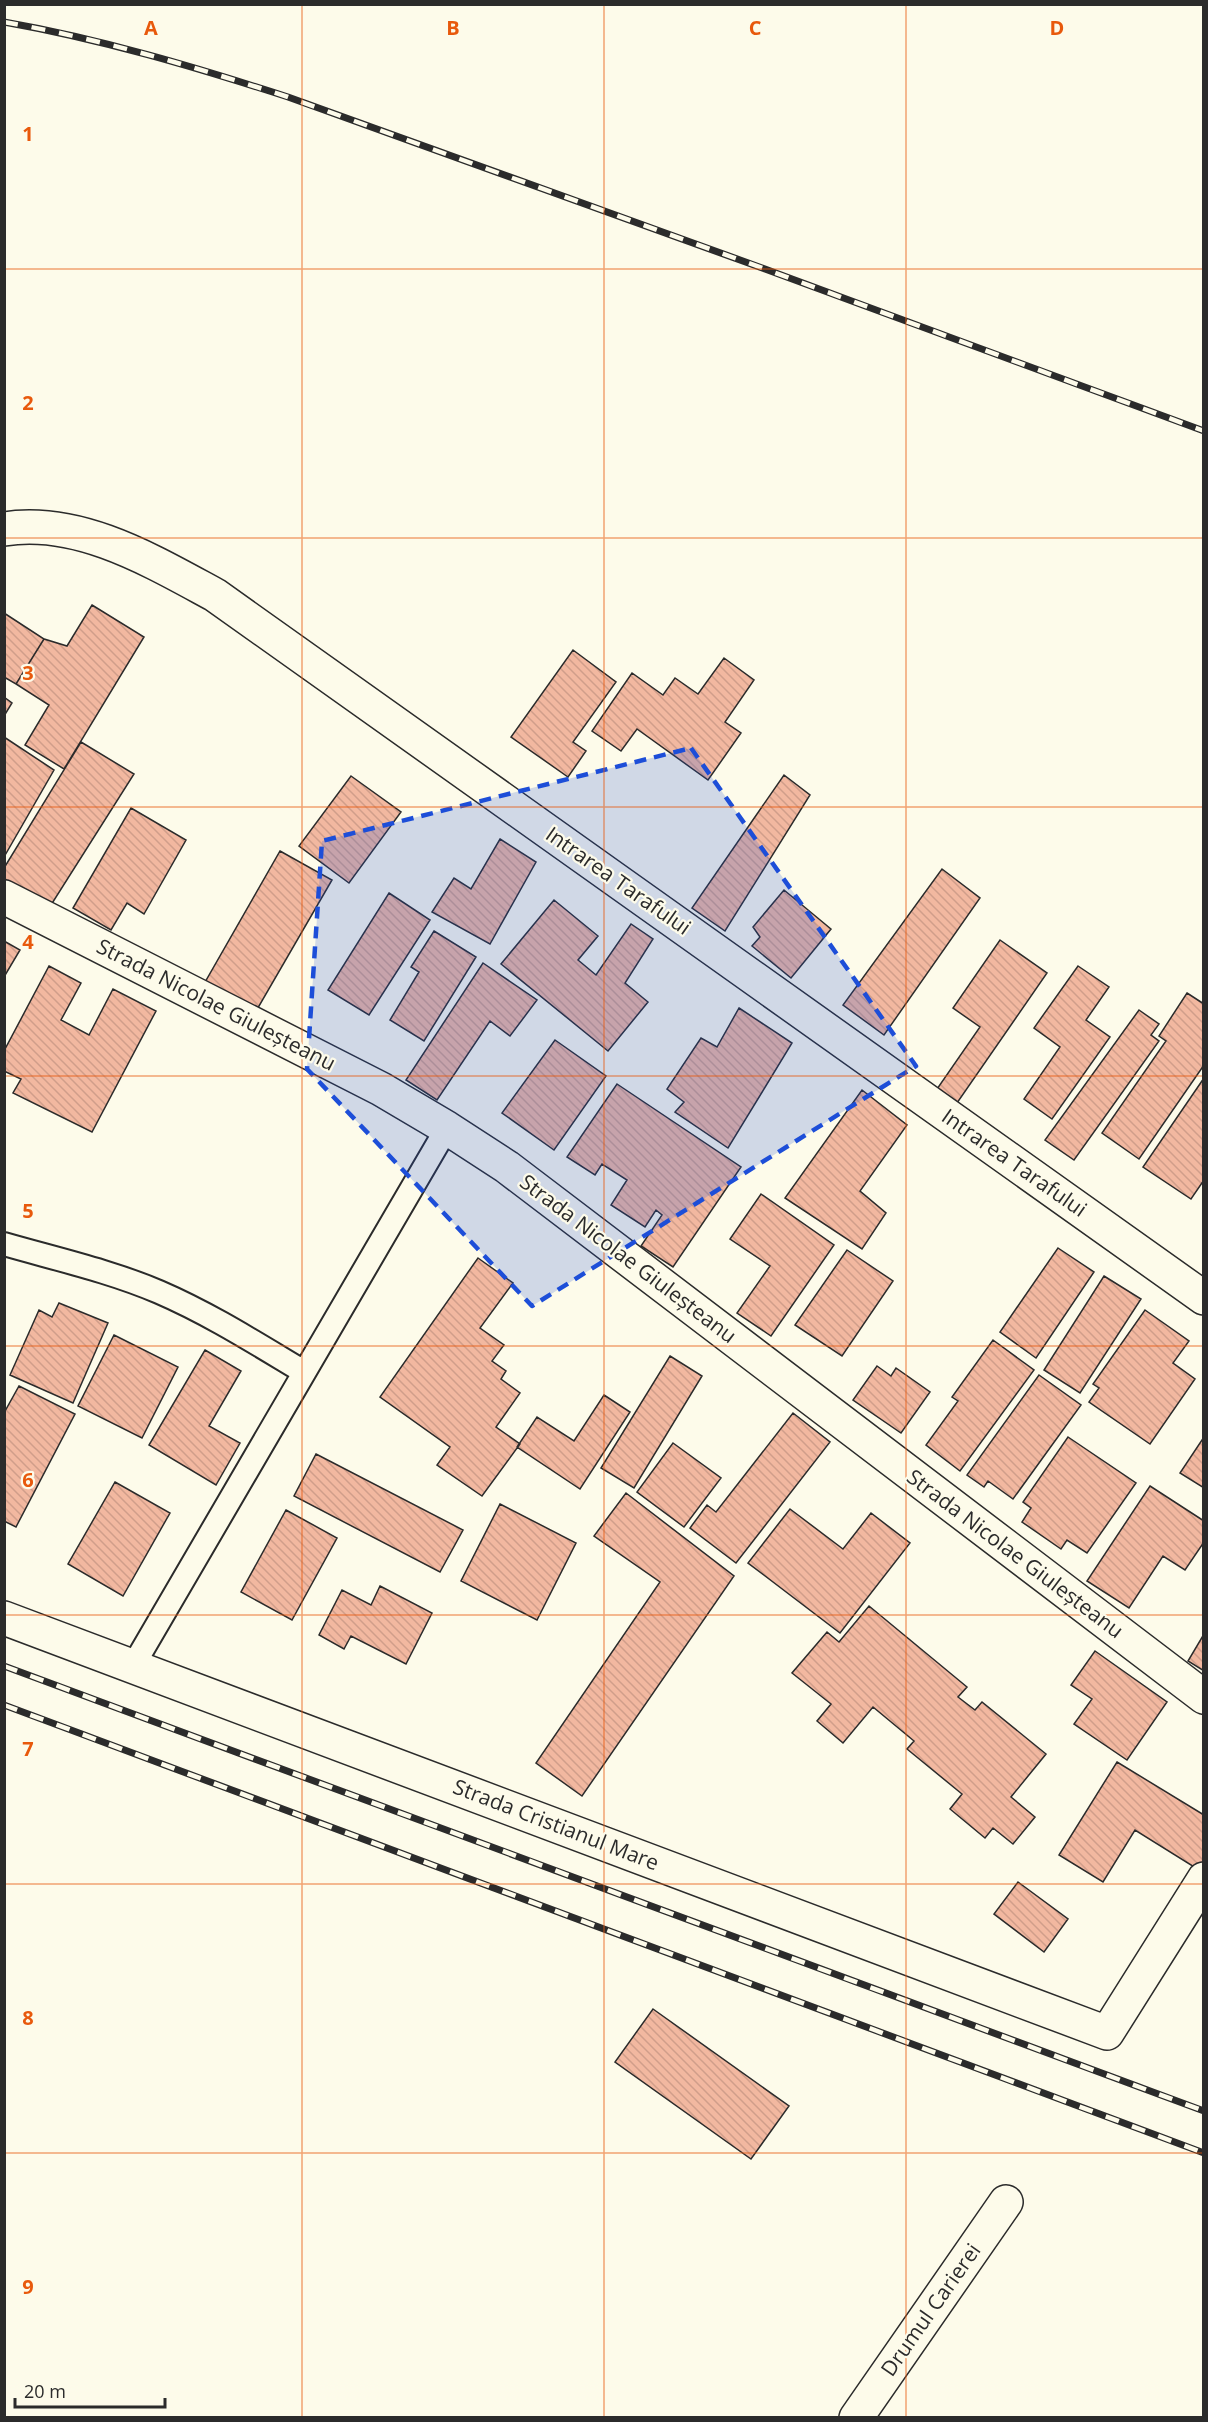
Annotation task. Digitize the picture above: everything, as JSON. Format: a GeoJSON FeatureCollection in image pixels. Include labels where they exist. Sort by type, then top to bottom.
{"type":"FeatureCollection","features":[{"type":"Feature","properties":{"kind":"street","name":"Intrarea Tarafului"},"geometry":{"type":"LineString","coordinates":[[4,529],[47,527],[85,535],[152,562],[215,595],[1203,1298]]}},
{"type":"Feature","properties":{"kind":"street","name":"Strada Nicolae Giuleșteanu"},"geometry":{"type":"LineString","coordinates":[[4,897],[381,1089],[507,1167],[1203,1697]]}},
{"type":"Feature","properties":{"kind":"street","name":"Strada Cristianul Mare"},"geometry":{"type":"LineString","coordinates":[[4,1618],[1107,2033],[1203,1879]]}},
{"type":"Feature","properties":{"kind":"street","name":"Drumul Carierei"},"geometry":{"type":"LineString","coordinates":[[856,2418],[1006,2202]]}},
{"type":"Feature","properties":{"kind":"lane"},"geometry":{"type":"LineString","coordinates":[[133,1666],[447,1128]]}},
{"type":"Feature","properties":{"kind":"lane"},"geometry":{"type":"LineString","coordinates":[[4,1244],[102,1272],[158,1292],[214,1318],[304,1372]]}},
{"type":"Feature","properties":{"kind":"highlighted area"},"geometry":{"type":"Polygon","coordinates":[[[691,748],[916,1066],[532,1306],[307,1069],[322,841],[691,748]]]}},
{"type":"Feature","properties":{"kind":"building"},"geometry":{"type":"Polygon","coordinates":[[[92,605],[144,637],[64,769],[25,745],[49,705],[16,684],[44,639],[67,646],[92,605]]]}},
{"type":"Feature","properties":{"kind":"building"},"geometry":{"type":"Polygon","coordinates":[[[4,613],[44,639],[16,684],[4,677],[4,613]]]}},
{"type":"Feature","properties":{"kind":"building"},"geometry":{"type":"Polygon","coordinates":[[[573,650],[616,682],[573,742],[586,751],[568,777],[511,737],[573,650]]]}},
{"type":"Feature","properties":{"kind":"building"},"geometry":{"type":"Polygon","coordinates":[[[724,658],[754,680],[725,722],[741,733],[708,780],[637,729],[621,751],[592,731],[632,673],[663,695],[675,678],[698,694],[724,658]]]}},
{"type":"Feature","properties":{"kind":"building"},"geometry":{"type":"Polygon","coordinates":[[[4,697],[12,703],[4,716],[4,697]]]}},
{"type":"Feature","properties":{"kind":"building"},"geometry":{"type":"Polygon","coordinates":[[[4,737],[54,770],[4,857],[4,737]]]}},
{"type":"Feature","properties":{"kind":"building"},"geometry":{"type":"Polygon","coordinates":[[[81,742],[134,774],[51,905],[4,879],[4,868],[81,742]]]}},
{"type":"Feature","properties":{"kind":"building"},"geometry":{"type":"Polygon","coordinates":[[[784,775],[810,795],[725,931],[692,908],[784,775]]]}},
{"type":"Feature","properties":{"kind":"building"},"geometry":{"type":"Polygon","coordinates":[[[351,776],[401,812],[349,883],[299,846],[351,776]]]}},
{"type":"Feature","properties":{"kind":"building"},"geometry":{"type":"Polygon","coordinates":[[[131,808],[186,840],[144,914],[127,903],[111,930],[73,908],[131,808]]]}},
{"type":"Feature","properties":{"kind":"building"},"geometry":{"type":"Polygon","coordinates":[[[500,839],[536,862],[490,944],[432,912],[454,878],[471,889],[500,839]]]}},
{"type":"Feature","properties":{"kind":"building"},"geometry":{"type":"Polygon","coordinates":[[[280,851],[332,880],[255,1013],[204,984],[280,851]]]}},
{"type":"Feature","properties":{"kind":"building"},"geometry":{"type":"Polygon","coordinates":[[[942,869],[980,898],[884,1035],[843,1005],[942,869]]]}},
{"type":"Feature","properties":{"kind":"building"},"geometry":{"type":"Polygon","coordinates":[[[784,890],[831,929],[791,978],[752,946],[760,937],[753,927],[784,890]]]}},
{"type":"Feature","properties":{"kind":"building"},"geometry":{"type":"Polygon","coordinates":[[[389,893],[430,920],[369,1015],[328,990],[389,893]]]}},
{"type":"Feature","properties":{"kind":"building"},"geometry":{"type":"Polygon","coordinates":[[[554,900],[598,936],[578,960],[596,975],[631,924],[653,939],[625,983],[648,1002],[608,1051],[501,964],[554,900]]]}},
{"type":"Feature","properties":{"kind":"building"},"geometry":{"type":"Polygon","coordinates":[[[434,931],[476,957],[424,1041],[390,1020],[419,972],[411,967],[434,931]]]}},
{"type":"Feature","properties":{"kind":"building"},"geometry":{"type":"Polygon","coordinates":[[[1000,940],[1047,973],[957,1103],[937,1089],[980,1027],[953,1008],[1000,940]]]}},
{"type":"Feature","properties":{"kind":"building"},"geometry":{"type":"Polygon","coordinates":[[[4,941],[20,950],[4,977],[4,941]]]}},
{"type":"Feature","properties":{"kind":"building"},"geometry":{"type":"Polygon","coordinates":[[[483,963],[537,1000],[510,1036],[490,1021],[437,1100],[406,1080],[483,963]]]}},
{"type":"Feature","properties":{"kind":"building"},"geometry":{"type":"Polygon","coordinates":[[[49,966],[81,983],[61,1020],[89,1035],[113,989],[156,1011],[92,1132],[13,1093],[21,1079],[4,1071],[4,1051],[49,966]]]}},
{"type":"Feature","properties":{"kind":"building"},"geometry":{"type":"Polygon","coordinates":[[[1078,966],[1109,987],[1086,1020],[1110,1037],[1052,1119],[1024,1099],[1060,1047],[1034,1028],[1078,966]]]}},
{"type":"Feature","properties":{"kind":"building"},"geometry":{"type":"Polygon","coordinates":[[[1187,993],[1204,1004],[1204,1065],[1139,1159],[1102,1133],[1166,1041],[1159,1036],[1187,993]]]}},
{"type":"Feature","properties":{"kind":"building"},"geometry":{"type":"Polygon","coordinates":[[[739,1008],[792,1043],[728,1148],[675,1112],[684,1102],[667,1089],[701,1038],[717,1047],[739,1008]]]}},
{"type":"Feature","properties":{"kind":"building"},"geometry":{"type":"Polygon","coordinates":[[[1139,1010],[1159,1024],[1151,1035],[1159,1041],[1074,1160],[1045,1140],[1139,1010]]]}},
{"type":"Feature","properties":{"kind":"building"},"geometry":{"type":"Polygon","coordinates":[[[555,1040],[606,1076],[554,1150],[502,1113],[555,1040]]]}},
{"type":"Feature","properties":{"kind":"building"},"geometry":{"type":"Polygon","coordinates":[[[1204,1078],[1204,1180],[1191,1199],[1143,1167],[1204,1078]]]}},
{"type":"Feature","properties":{"kind":"building"},"geometry":{"type":"Polygon","coordinates":[[[617,1084],[741,1167],[673,1267],[641,1246],[662,1215],[656,1210],[645,1227],[611,1205],[627,1180],[602,1164],[595,1175],[567,1157],[617,1084]]]}},
{"type":"Feature","properties":{"kind":"building"},"geometry":{"type":"Polygon","coordinates":[[[862,1090],[907,1125],[860,1191],[886,1213],[862,1249],[785,1198],[862,1090]]]}},
{"type":"Feature","properties":{"kind":"building"},"geometry":{"type":"Polygon","coordinates":[[[761,1194],[834,1245],[771,1336],[737,1313],[770,1266],[730,1239],[761,1194]]]}},
{"type":"Feature","properties":{"kind":"building"},"geometry":{"type":"Polygon","coordinates":[[[1058,1248],[1094,1272],[1036,1358],[1000,1332],[1058,1248]]]}},
{"type":"Feature","properties":{"kind":"building"},"geometry":{"type":"Polygon","coordinates":[[[847,1250],[893,1281],[842,1356],[795,1325],[847,1250]]]}},
{"type":"Feature","properties":{"kind":"building"},"geometry":{"type":"Polygon","coordinates":[[[478,1258],[513,1283],[480,1328],[504,1345],[492,1361],[506,1371],[501,1379],[520,1393],[496,1427],[520,1444],[482,1496],[437,1465],[450,1447],[380,1397],[478,1258]]]}},
{"type":"Feature","properties":{"kind":"building"},"geometry":{"type":"Polygon","coordinates":[[[1104,1276],[1141,1299],[1080,1393],[1044,1370],[1104,1276]]]}},
{"type":"Feature","properties":{"kind":"building"},"geometry":{"type":"Polygon","coordinates":[[[59,1303],[108,1323],[73,1403],[10,1375],[39,1310],[52,1317],[59,1303]]]}},
{"type":"Feature","properties":{"kind":"building"},"geometry":{"type":"Polygon","coordinates":[[[1145,1310],[1189,1341],[1173,1363],[1195,1379],[1150,1444],[1089,1402],[1099,1388],[1093,1384],[1145,1310]]]}},
{"type":"Feature","properties":{"kind":"building"},"geometry":{"type":"Polygon","coordinates":[[[114,1335],[178,1367],[142,1438],[78,1406],[114,1335]]]}},
{"type":"Feature","properties":{"kind":"building"},"geometry":{"type":"Polygon","coordinates":[[[993,1340],[1034,1370],[960,1471],[926,1445],[958,1401],[952,1397],[993,1340]]]}},
{"type":"Feature","properties":{"kind":"building"},"geometry":{"type":"Polygon","coordinates":[[[205,1350],[241,1371],[209,1426],[240,1443],[216,1485],[149,1445],[205,1350]]]}},
{"type":"Feature","properties":{"kind":"building"},"geometry":{"type":"Polygon","coordinates":[[[670,1356],[702,1376],[634,1488],[601,1468],[670,1356]]]}},
{"type":"Feature","properties":{"kind":"building"},"geometry":{"type":"Polygon","coordinates":[[[877,1366],[891,1376],[896,1368],[930,1392],[901,1433],[853,1400],[877,1366]]]}},
{"type":"Feature","properties":{"kind":"building"},"geometry":{"type":"Polygon","coordinates":[[[1039,1375],[1081,1405],[1013,1499],[988,1481],[984,1487],[967,1475],[1039,1375]]]}},
{"type":"Feature","properties":{"kind":"building"},"geometry":{"type":"Polygon","coordinates":[[[19,1386],[75,1414],[16,1527],[4,1521],[4,1413],[19,1386]]]}},
{"type":"Feature","properties":{"kind":"building"},"geometry":{"type":"Polygon","coordinates":[[[604,1395],[630,1412],[580,1489],[517,1447],[537,1417],[574,1441],[604,1395]]]}},
{"type":"Feature","properties":{"kind":"building"},"geometry":{"type":"Polygon","coordinates":[[[793,1413],[830,1442],[736,1563],[690,1528],[707,1505],[716,1512],[793,1413]]]}},
{"type":"Feature","properties":{"kind":"building"},"geometry":{"type":"Polygon","coordinates":[[[1068,1437],[1136,1483],[1087,1553],[1067,1540],[1061,1549],[1022,1522],[1031,1508],[1023,1502],[1068,1437]]]}},
{"type":"Feature","properties":{"kind":"building"},"geometry":{"type":"Polygon","coordinates":[[[1204,1437],[1204,1488],[1180,1473],[1204,1437]]]}},
{"type":"Feature","properties":{"kind":"building"},"geometry":{"type":"Polygon","coordinates":[[[673,1443],[721,1478],[684,1527],[637,1492],[673,1443]]]}},
{"type":"Feature","properties":{"kind":"building"},"geometry":{"type":"Polygon","coordinates":[[[316,1454],[463,1530],[440,1572],[294,1496],[316,1454]]]}},
{"type":"Feature","properties":{"kind":"building"},"geometry":{"type":"Polygon","coordinates":[[[115,1482],[170,1513],[123,1596],[68,1564],[115,1482]]]}},
{"type":"Feature","properties":{"kind":"building"},"geometry":{"type":"Polygon","coordinates":[[[1150,1486],[1204,1521],[1204,1542],[1185,1570],[1163,1556],[1129,1608],[1087,1581],[1150,1486]]]}},
{"type":"Feature","properties":{"kind":"building"},"geometry":{"type":"Polygon","coordinates":[[[626,1493],[734,1576],[582,1796],[536,1763],[660,1582],[594,1536],[626,1493]]]}},
{"type":"Feature","properties":{"kind":"building"},"geometry":{"type":"Polygon","coordinates":[[[500,1504],[576,1543],[537,1620],[461,1581],[500,1504]]]}},
{"type":"Feature","properties":{"kind":"building"},"geometry":{"type":"Polygon","coordinates":[[[790,1509],[843,1549],[871,1513],[910,1543],[840,1633],[748,1563],[790,1509]]]}},
{"type":"Feature","properties":{"kind":"building"},"geometry":{"type":"Polygon","coordinates":[[[286,1510],[337,1538],[292,1620],[241,1592],[286,1510]]]}},
{"type":"Feature","properties":{"kind":"building"},"geometry":{"type":"Polygon","coordinates":[[[380,1586],[432,1613],[406,1664],[351,1636],[344,1649],[319,1635],[342,1590],[371,1605],[380,1586]]]}},
{"type":"Feature","properties":{"kind":"building"},"geometry":{"type":"Polygon","coordinates":[[[869,1606],[967,1687],[958,1697],[975,1710],[982,1702],[1046,1754],[1011,1797],[1035,1817],[1013,1844],[993,1828],[985,1838],[950,1809],[962,1794],[907,1749],[914,1741],[873,1707],[843,1743],[817,1721],[831,1704],[792,1673],[827,1632],[839,1642],[869,1606]]]}},
{"type":"Feature","properties":{"kind":"building"},"geometry":{"type":"Polygon","coordinates":[[[1204,1634],[1204,1671],[1188,1661],[1204,1634]]]}},
{"type":"Feature","properties":{"kind":"building"},"geometry":{"type":"Polygon","coordinates":[[[1095,1651],[1167,1702],[1127,1760],[1074,1724],[1092,1699],[1071,1685],[1095,1651]]]}},
{"type":"Feature","properties":{"kind":"building"},"geometry":{"type":"Polygon","coordinates":[[[1117,1762],[1204,1815],[1204,1863],[1199,1870],[1135,1830],[1103,1882],[1059,1855],[1117,1762]]]}},
{"type":"Feature","properties":{"kind":"building"},"geometry":{"type":"Polygon","coordinates":[[[1018,1882],[1068,1919],[1044,1952],[994,1914],[1018,1882]]]}},
{"type":"Feature","properties":{"kind":"building"},"geometry":{"type":"Polygon","coordinates":[[[653,2009],[789,2106],[751,2159],[615,2062],[653,2009]]]}},
{"type":"Feature","properties":{"kind":"railway"},"geometry":{"type":"LineString","coordinates":[[4,22],[148,55],[288,97],[765,269],[1204,431]]}},
{"type":"Feature","properties":{"kind":"railway"},"geometry":{"type":"LineString","coordinates":[[4,1666],[1204,2111]]}},
{"type":"Feature","properties":{"kind":"railway"},"geometry":{"type":"LineString","coordinates":[[4,1705],[1204,2153]]}}]}
